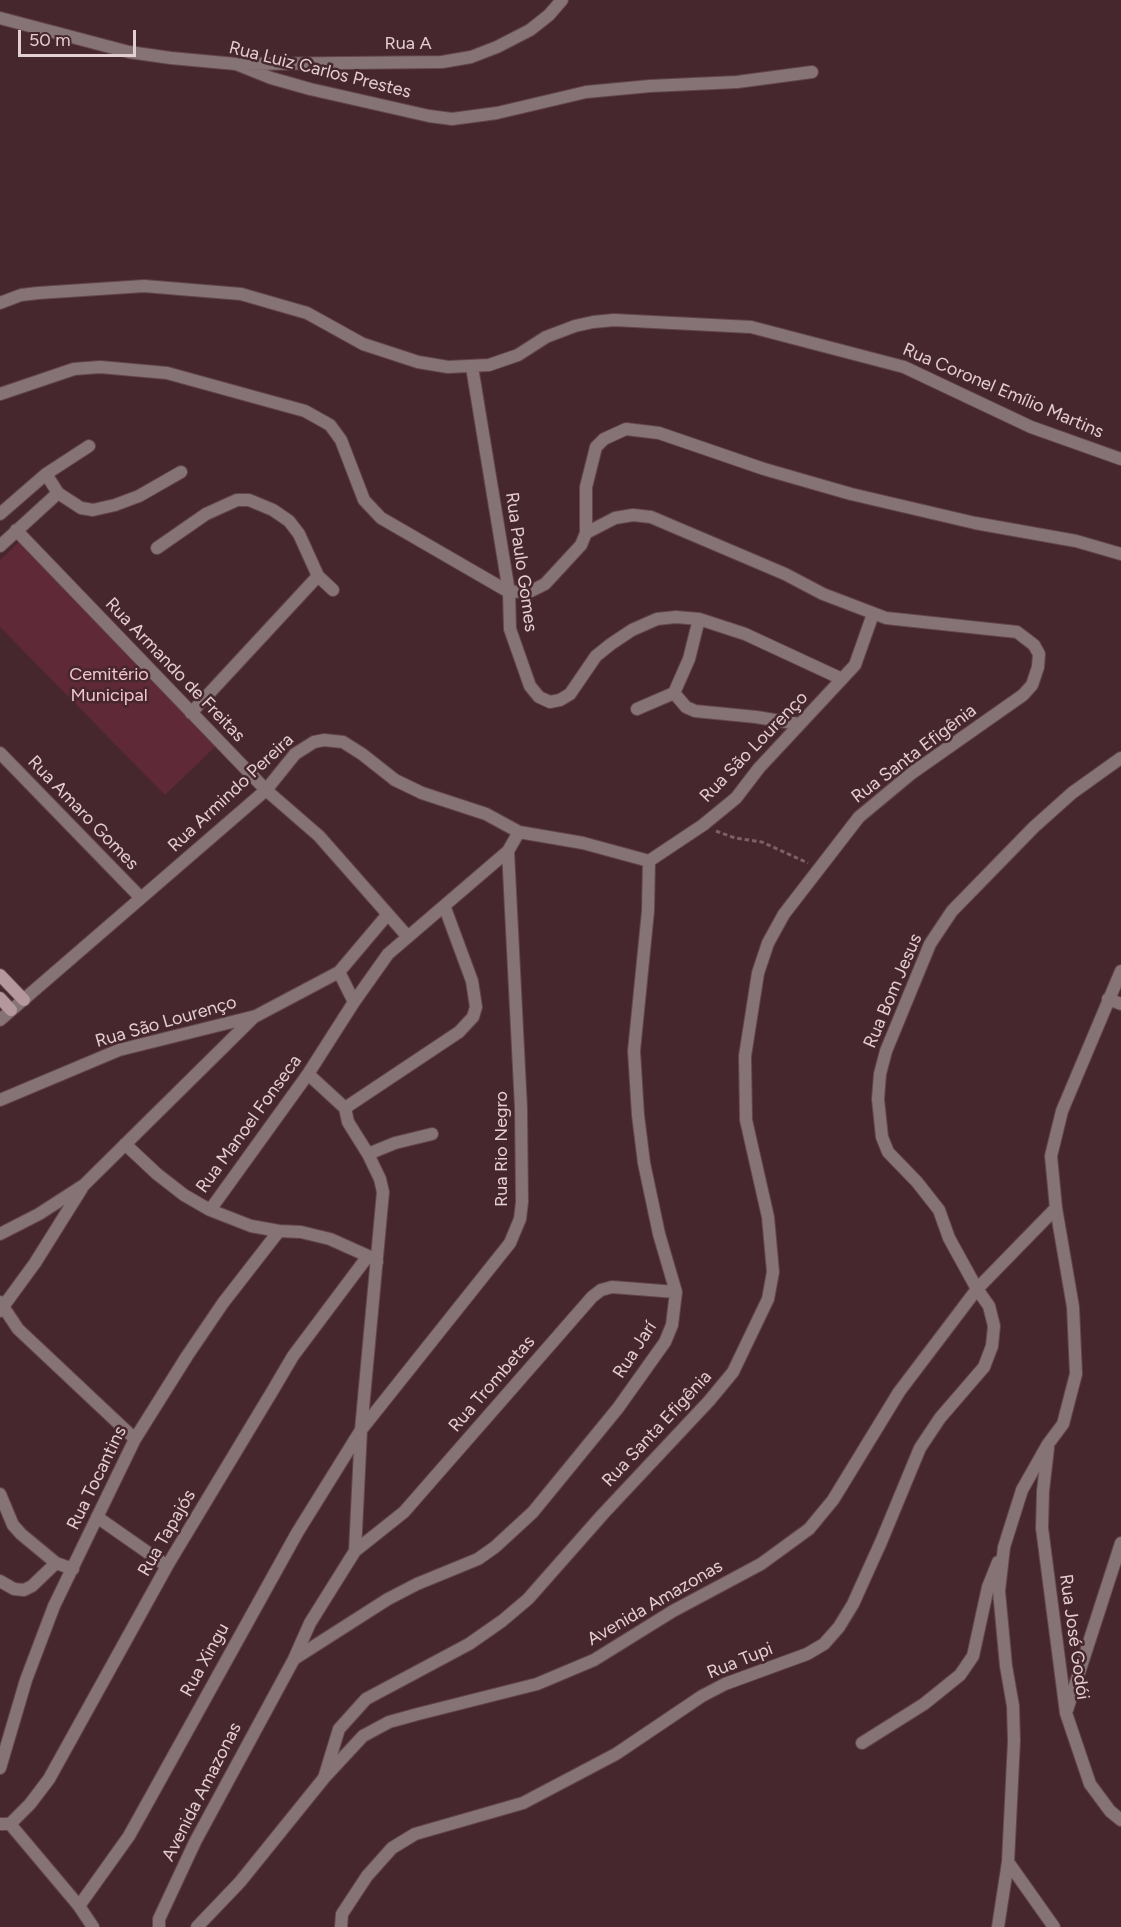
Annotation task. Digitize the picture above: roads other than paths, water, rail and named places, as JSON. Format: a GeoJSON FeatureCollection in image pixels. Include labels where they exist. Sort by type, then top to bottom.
{"type":"FeatureCollection","features":[{"type":"Feature","properties":{"kind":"street","name":"Rua A"},"geometry":{"type":"LineString","coordinates":[[236,64],[442,62],[471,57],[530,30],[549,15],[562,0]]}},
{"type":"Feature","properties":{"kind":"street","name":"Rua Luiz Carlos Prestes"},"geometry":{"type":"LineString","coordinates":[[0,18],[129,52],[236,64],[271,78],[310,89],[429,116],[452,119],[497,113],[586,92],[737,82],[812,72]]}},
{"type":"Feature","properties":{"kind":"street","name":"Rua Coronel Emílio Martins"},"geometry":{"type":"LineString","coordinates":[[0,303],[38,293],[144,286],[241,294],[307,313],[363,344],[395,355],[448,367],[489,365],[518,355],[546,337],[593,322],[614,320],[751,327],[904,367],[1031,427],[1121,459]]}},
{"type":"Feature","properties":{"kind":"street"},"geometry":{"type":"LineString","coordinates":[[0,394],[74,369],[100,367],[167,373],[305,411],[330,425],[341,440],[364,500],[381,518],[509,592],[531,591],[544,584],[581,545],[586,532],[586,487],[596,447],[604,439],[626,429],[659,433],[764,469],[851,494],[975,523],[1076,541],[1121,554]]}},
{"type":"Feature","properties":{"kind":"street","name":"Rua Paulo Gomes"},"geometry":{"type":"LineString","coordinates":[[472,367],[509,592],[510,629],[530,686],[539,697],[549,702],[560,700],[570,694],[596,656],[632,630],[657,619],[676,617],[699,619],[746,634],[842,679]]}},
{"type":"Feature","properties":{"kind":"street"},"geometry":{"type":"LineString","coordinates":[[0,514],[46,474],[89,446]]}},
{"type":"Feature","properties":{"kind":"street"},"geometry":{"type":"LineString","coordinates":[[46,474],[58,493],[81,508],[104,508],[139,496],[181,472]]}},
{"type":"Feature","properties":{"kind":"street"},"geometry":{"type":"LineString","coordinates":[[0,546],[58,493]]}},
{"type":"Feature","properties":{"kind":"street"},"geometry":{"type":"LineString","coordinates":[[157,548],[206,514],[237,500],[249,500],[273,510],[289,521],[299,534],[318,576],[333,591]]}},
{"type":"Feature","properties":{"kind":"street","name":"Rua Santa Efigênia"},"geometry":{"type":"LineString","coordinates":[[324,1778],[339,1729],[366,1699],[469,1644],[528,1599],[603,1514],[710,1401],[733,1372],[768,1299],[773,1272],[768,1217],[746,1120],[745,1056],[758,973],[768,943],[784,914],[859,817],[912,773],[1023,695],[1032,685],[1036,675],[1039,654],[1034,645],[1017,632],[886,618],[873,614],[823,594],[785,574],[651,516],[633,514],[615,518],[586,532]]}},
{"type":"Feature","properties":{"kind":"street","name":"Rua Armando de Freitas"},"geometry":{"type":"LineString","coordinates":[[16,530],[266,790],[319,836],[408,937]]}},
{"type":"Feature","properties":{"kind":"street"},"geometry":{"type":"LineString","coordinates":[[191,713],[318,576]]}},
{"type":"Feature","properties":{"kind":"street","name":"Rua São Lourenço"},"geometry":{"type":"LineString","coordinates":[[649,861],[703,825],[736,798],[759,768],[855,665],[873,614]]}},
{"type":"Feature","properties":{"kind":"street"},"geometry":{"type":"LineString","coordinates":[[637,709],[674,693],[689,659],[699,619]]}},
{"type":"Feature","properties":{"kind":"street"},"geometry":{"type":"LineString","coordinates":[[674,693],[686,707],[695,711],[799,724]]}},
{"type":"Feature","properties":{"kind":"street","name":"Rua Armindo Pereira"},"geometry":{"type":"LineString","coordinates":[[0,1020],[266,790],[295,754],[306,746],[324,740],[351,747],[395,780],[422,793],[486,814],[519,832]]}},
{"type":"Feature","properties":{"kind":"street","name":"Rua Amaro Gomes"},"geometry":{"type":"LineString","coordinates":[[0,753],[141,898]]}},
{"type":"Feature","properties":{"kind":"street","name":"Rua Bom Jesus"},"geometry":{"type":"LineString","coordinates":[[977,1289],[949,1238],[939,1210],[917,1182],[888,1152],[882,1137],[878,1099],[880,1074],[886,1051],[930,944],[952,911],[1034,827],[1072,793],[1121,758]]}},
{"type":"Feature","properties":{"kind":"street"},"geometry":{"type":"LineString","coordinates":[[408,937],[445,908],[508,851],[519,832],[583,843],[649,861]]}},
{"type":"Feature","properties":{"kind":"street","name":"Rua Rio Negro"},"geometry":{"type":"LineString","coordinates":[[361,1430],[510,1243],[520,1219],[522,1202],[521,1108],[508,851]]}},
{"type":"Feature","properties":{"kind":"street","name":"Rua Jarí"},"geometry":{"type":"LineString","coordinates":[[294,1659],[388,1599],[417,1584],[478,1559],[495,1547],[533,1512],[618,1408],[665,1342],[672,1325],[676,1292],[659,1234],[644,1163],[634,1051],[648,911],[649,861]]}},
{"type":"Feature","properties":{"kind":"street"},"geometry":{"type":"LineString","coordinates":[[345,1107],[459,1032],[473,1017],[476,1007],[472,981],[445,908]]}},
{"type":"Feature","properties":{"kind":"street"},"geometry":{"type":"LineString","coordinates":[[354,1002],[339,972],[388,914]]}},
{"type":"Feature","properties":{"kind":"street","name":"Rua Manoel Fonseca"},"geometry":{"type":"LineString","coordinates":[[372,1259],[330,1239],[301,1232],[279,1232],[251,1226],[210,1210],[308,1074],[388,954],[408,937]]}},
{"type":"Feature","properties":{"kind":"street"},"geometry":{"type":"LineString","coordinates":[[862,1743],[924,1704],[960,1675],[973,1656],[988,1587],[1004,1547],[1022,1490],[1048,1444],[1063,1424],[1076,1374],[1073,1307],[1056,1208],[1051,1156],[1062,1112],[1121,970]]}},
{"type":"Feature","properties":{"kind":"street","name":"Rua São Lourenço"},"geometry":{"type":"LineString","coordinates":[[0,1100],[119,1050],[256,1016],[339,972]]}},
{"type":"Feature","properties":{"kind":"street"},"geometry":{"type":"LineString","coordinates":[[0,975],[24,1000]]}},
{"type":"Feature","properties":{"kind":"street"},"geometry":{"type":"LineString","coordinates":[[0,998],[11,1010]]}},
{"type":"Feature","properties":{"kind":"street"},"geometry":{"type":"LineString","coordinates":[[1108,999],[1121,1004]]}},
{"type":"Feature","properties":{"kind":"street"},"geometry":{"type":"LineString","coordinates":[[0,1234],[39,1214],[84,1185],[256,1016]]}},
{"type":"Feature","properties":{"kind":"street","name":"Avenida Amazonas"},"geometry":{"type":"LineString","coordinates":[[159,1927],[159,1919],[195,1842],[294,1659],[310,1623],[355,1551],[372,1259],[383,1192],[380,1179],[368,1154],[351,1130],[345,1107],[308,1074]]}},
{"type":"Feature","properties":{"kind":"street"},"geometry":{"type":"LineString","coordinates":[[368,1154],[395,1143],[432,1134]]}},
{"type":"Feature","properties":{"kind":"street"},"geometry":{"type":"LineString","coordinates":[[125,1144],[184,1195],[210,1210]]}},
{"type":"Feature","properties":{"kind":"street"},"geometry":{"type":"LineString","coordinates":[[84,1185],[35,1263],[1,1307],[18,1329],[135,1439]]}},
{"type":"Feature","properties":{"kind":"street","name":"Avenida Amazonas"},"geometry":{"type":"LineString","coordinates":[[197,1927],[240,1882],[324,1778],[363,1737],[389,1722],[537,1684],[594,1660],[673,1611],[761,1563],[808,1529],[833,1500],[899,1392],[977,1289],[1056,1208]]}},
{"type":"Feature","properties":{"kind":"street","name":"Rua Tocantins"},"geometry":{"type":"LineString","coordinates":[[0,1768],[34,1659],[54,1606],[135,1439],[223,1303],[279,1232]]}},
{"type":"Feature","properties":{"kind":"street","name":"Rua Tapajós"},"geometry":{"type":"LineString","coordinates":[[5,1824],[30,1804],[49,1779],[167,1566],[293,1356],[372,1259]]}},
{"type":"Feature","properties":{"kind":"street","name":"Rua Trombetas"},"geometry":{"type":"LineString","coordinates":[[355,1551],[404,1512],[592,1297],[601,1290],[612,1287],[676,1292]]}},
{"type":"Feature","properties":{"kind":"street","name":"Rua Tupi"},"geometry":{"type":"LineString","coordinates":[[341,1927],[342,1914],[367,1876],[392,1848],[415,1834],[522,1803],[616,1754],[702,1696],[725,1684],[807,1654],[824,1644],[839,1628],[853,1604],[920,1448],[940,1418],[984,1367],[992,1346],[994,1326],[989,1306],[977,1289]]}},
{"type":"Feature","properties":{"kind":"street","name":"Rua Xingu"},"geometry":{"type":"LineString","coordinates":[[79,1906],[129,1836],[297,1533],[361,1430]]}},
{"type":"Feature","properties":{"kind":"street","name":"Rua José Godói"},"geometry":{"type":"LineString","coordinates":[[1048,1444],[1042,1528],[1066,1713],[1090,1784],[1110,1811],[1121,1820]]}},
{"type":"Feature","properties":{"kind":"street"},"geometry":{"type":"LineString","coordinates":[[0,1494],[13,1525],[21,1534],[56,1563],[73,1569]]}},
{"type":"Feature","properties":{"kind":"street"},"geometry":{"type":"LineString","coordinates":[[97,1517],[167,1566]]}},
{"type":"Feature","properties":{"kind":"street"},"geometry":{"type":"LineString","coordinates":[[1066,1713],[1121,1542]]}},
{"type":"Feature","properties":{"kind":"street"},"geometry":{"type":"LineString","coordinates":[[998,1927],[1008,1862],[1014,1741],[1013,1706],[1006,1666],[999,1591],[1004,1547]]}},
{"type":"Feature","properties":{"kind":"street"},"geometry":{"type":"LineString","coordinates":[[0,1581],[14,1589],[24,1590],[32,1586],[56,1563]]}},
{"type":"Feature","properties":{"kind":"street"},"geometry":{"type":"LineString","coordinates":[[5,1824],[79,1906],[93,1927]]}},
{"type":"Feature","properties":{"kind":"street"},"geometry":{"type":"LineString","coordinates":[[1008,1862],[1054,1927]]}},
{"type":"Feature","properties":{"kind":"park label","name":"Cemitério Municipal"},"geometry":{"type":"Point","coordinates":[109,685]}}]}
